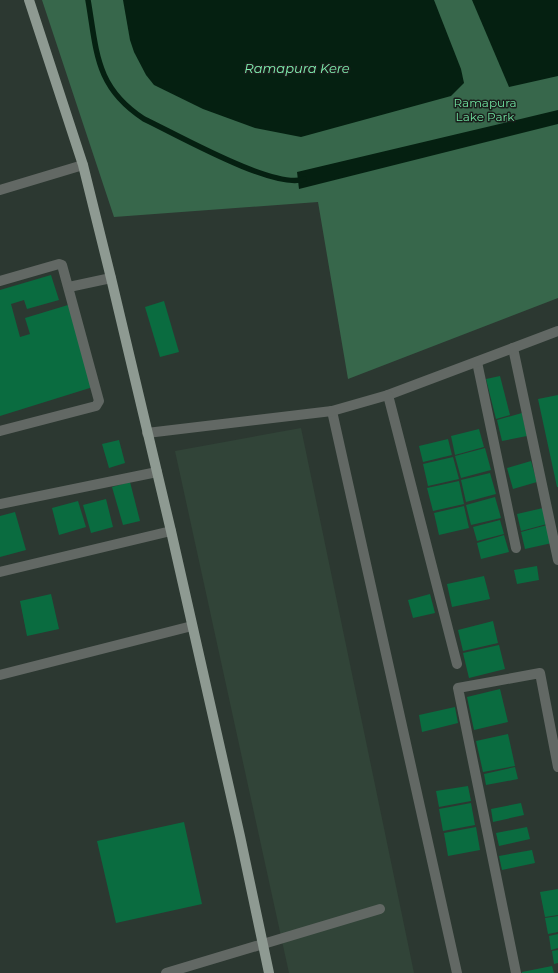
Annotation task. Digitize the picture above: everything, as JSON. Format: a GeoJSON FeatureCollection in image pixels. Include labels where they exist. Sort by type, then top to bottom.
{"type":"FeatureCollection","features":[{"type":"Feature","properties":{"kind":"main road"},"geometry":{"type":"LineString","coordinates":[[29,0],[83,164],[171,531],[269,973]]}},
{"type":"Feature","properties":{"kind":"street"},"geometry":{"type":"LineString","coordinates":[[0,190],[83,164]]}},
{"type":"Feature","properties":{"kind":"street"},"geometry":{"type":"LineString","coordinates":[[0,281],[60,264],[62,265],[99,404],[0,431]]}},
{"type":"Feature","properties":{"kind":"street"},"geometry":{"type":"LineString","coordinates":[[69,287],[111,278]]}},
{"type":"Feature","properties":{"kind":"street"},"geometry":{"type":"LineString","coordinates":[[147,433],[332,411],[388,395],[558,332]]}},
{"type":"Feature","properties":{"kind":"street"},"geometry":{"type":"LineString","coordinates":[[513,348],[558,560]]}},
{"type":"Feature","properties":{"kind":"street"},"geometry":{"type":"LineString","coordinates":[[477,362],[516,548]]}},
{"type":"Feature","properties":{"kind":"street"},"geometry":{"type":"LineString","coordinates":[[388,395],[457,664]]}},
{"type":"Feature","properties":{"kind":"street"},"geometry":{"type":"LineString","coordinates":[[332,411],[457,973]]}},
{"type":"Feature","properties":{"kind":"street"},"geometry":{"type":"LineString","coordinates":[[0,504],[157,472]]}},
{"type":"Feature","properties":{"kind":"street"},"geometry":{"type":"LineString","coordinates":[[0,572],[171,531]]}},
{"type":"Feature","properties":{"kind":"street"},"geometry":{"type":"LineString","coordinates":[[0,675],[192,626]]}},
{"type":"Feature","properties":{"kind":"street"},"geometry":{"type":"LineString","coordinates":[[516,973],[458,688],[540,673],[558,767]]}},
{"type":"Feature","properties":{"kind":"street"},"geometry":{"type":"LineString","coordinates":[[166,973],[380,909]]}},
{"type":"Feature","properties":{"kind":"shaded area"},"geometry":{"type":"Polygon","coordinates":[[[301,428],[414,973],[289,973],[175,451],[301,428]]]}},
{"type":"Feature","properties":{"kind":"green space","name":"Ramapura Lake Park"},"geometry":{"type":"Polygon","coordinates":[[[42,0],[558,0],[558,298],[348,379],[318,202],[114,217],[42,0]]]}},
{"type":"Feature","properties":{"kind":"water","name":"Ramapura Kere"},"geometry":{"type":"Polygon","coordinates":[[[123,0],[434,0],[461,69],[464,83],[451,96],[301,137],[255,128],[203,109],[154,85],[146,75],[134,52],[130,40],[123,0]]]}},
{"type":"Feature","properties":{"kind":"water"},"geometry":{"type":"Polygon","coordinates":[[[472,0],[558,0],[558,76],[509,87],[472,0]]]}},
{"type":"Feature","properties":{"kind":"water"},"geometry":{"type":"Polygon","coordinates":[[[558,110],[558,124],[299,189],[297,172],[558,110]]]}},
{"type":"Feature","properties":{"kind":"building"},"geometry":{"type":"Polygon","coordinates":[[[51,275],[59,300],[27,309],[24,300],[11,304],[20,337],[30,334],[25,318],[68,305],[93,387],[0,416],[0,290],[51,275]]]}},
{"type":"Feature","properties":{"kind":"building"},"geometry":{"type":"Polygon","coordinates":[[[164,301],[179,352],[160,357],[145,307],[164,301]]]}},
{"type":"Feature","properties":{"kind":"building"},"geometry":{"type":"Polygon","coordinates":[[[500,376],[510,415],[496,419],[486,379],[500,376]]]}},
{"type":"Feature","properties":{"kind":"building"},"geometry":{"type":"Polygon","coordinates":[[[558,395],[558,487],[557,487],[538,399],[558,395]]]}},
{"type":"Feature","properties":{"kind":"building"},"geometry":{"type":"Polygon","coordinates":[[[522,413],[527,436],[502,441],[497,420],[522,413]]]}},
{"type":"Feature","properties":{"kind":"building"},"geometry":{"type":"Polygon","coordinates":[[[479,429],[484,447],[455,455],[451,436],[479,429]]]}},
{"type":"Feature","properties":{"kind":"building"},"geometry":{"type":"Polygon","coordinates":[[[448,439],[452,455],[423,462],[419,446],[448,439]]]}},
{"type":"Feature","properties":{"kind":"building"},"geometry":{"type":"Polygon","coordinates":[[[119,440],[125,463],[109,468],[102,444],[119,440]]]}},
{"type":"Feature","properties":{"kind":"building"},"geometry":{"type":"Polygon","coordinates":[[[485,448],[491,470],[461,478],[455,456],[485,448]]]}},
{"type":"Feature","properties":{"kind":"building"},"geometry":{"type":"Polygon","coordinates":[[[453,457],[459,479],[428,486],[423,464],[453,457]]]}},
{"type":"Feature","properties":{"kind":"building"},"geometry":{"type":"Polygon","coordinates":[[[531,461],[537,482],[513,489],[507,468],[531,461]]]}},
{"type":"Feature","properties":{"kind":"building"},"geometry":{"type":"Polygon","coordinates":[[[490,473],[496,494],[466,502],[461,480],[490,473]]]}},
{"type":"Feature","properties":{"kind":"building"},"geometry":{"type":"Polygon","coordinates":[[[459,481],[464,504],[433,511],[427,488],[459,481]]]}},
{"type":"Feature","properties":{"kind":"building"},"geometry":{"type":"Polygon","coordinates":[[[130,482],[140,521],[123,525],[112,487],[130,482]]]}},
{"type":"Feature","properties":{"kind":"building"},"geometry":{"type":"Polygon","coordinates":[[[495,497],[501,518],[471,525],[466,505],[495,497]]]}},
{"type":"Feature","properties":{"kind":"building"},"geometry":{"type":"Polygon","coordinates":[[[106,499],[113,527],[91,533],[83,505],[106,499]]]}},
{"type":"Feature","properties":{"kind":"building"},"geometry":{"type":"Polygon","coordinates":[[[78,501],[86,527],[59,535],[52,508],[78,501]]]}},
{"type":"Feature","properties":{"kind":"building"},"geometry":{"type":"Polygon","coordinates":[[[464,506],[469,528],[439,535],[434,513],[464,506]]]}},
{"type":"Feature","properties":{"kind":"building"},"geometry":{"type":"Polygon","coordinates":[[[543,508],[547,524],[521,531],[517,514],[543,508]]]}},
{"type":"Feature","properties":{"kind":"building"},"geometry":{"type":"Polygon","coordinates":[[[15,512],[26,550],[0,557],[0,516],[15,512]]]}},
{"type":"Feature","properties":{"kind":"building"},"geometry":{"type":"Polygon","coordinates":[[[500,520],[504,534],[477,541],[473,527],[500,520]]]}},
{"type":"Feature","properties":{"kind":"building"},"geometry":{"type":"Polygon","coordinates":[[[547,525],[552,543],[525,549],[521,532],[547,525]]]}},
{"type":"Feature","properties":{"kind":"building"},"geometry":{"type":"Polygon","coordinates":[[[504,535],[509,552],[481,559],[477,543],[504,535]]]}},
{"type":"Feature","properties":{"kind":"building"},"geometry":{"type":"Polygon","coordinates":[[[537,566],[539,580],[517,584],[514,570],[537,566]]]}},
{"type":"Feature","properties":{"kind":"building"},"geometry":{"type":"Polygon","coordinates":[[[484,576],[490,599],[452,607],[447,584],[484,576]]]}},
{"type":"Feature","properties":{"kind":"building"},"geometry":{"type":"Polygon","coordinates":[[[51,594],[59,629],[27,636],[20,601],[51,594]]]}},
{"type":"Feature","properties":{"kind":"building"},"geometry":{"type":"Polygon","coordinates":[[[430,594],[435,613],[413,618],[408,600],[430,594]]]}},
{"type":"Feature","properties":{"kind":"building"},"geometry":{"type":"Polygon","coordinates":[[[493,621],[498,643],[463,651],[458,630],[493,621]]]}},
{"type":"Feature","properties":{"kind":"building"},"geometry":{"type":"Polygon","coordinates":[[[499,645],[505,669],[469,678],[463,653],[499,645]]]}},
{"type":"Feature","properties":{"kind":"building"},"geometry":{"type":"Polygon","coordinates":[[[500,689],[508,722],[474,730],[467,697],[500,689]]]}},
{"type":"Feature","properties":{"kind":"building"},"geometry":{"type":"Polygon","coordinates":[[[455,707],[458,723],[422,732],[419,715],[455,707]]]}},
{"type":"Feature","properties":{"kind":"building"},"geometry":{"type":"Polygon","coordinates":[[[508,734],[515,766],[483,772],[476,741],[508,734]]]}},
{"type":"Feature","properties":{"kind":"building"},"geometry":{"type":"Polygon","coordinates":[[[515,767],[518,779],[486,785],[484,774],[515,767]]]}},
{"type":"Feature","properties":{"kind":"building"},"geometry":{"type":"Polygon","coordinates":[[[468,786],[471,801],[439,807],[436,791],[468,786]]]}},
{"type":"Feature","properties":{"kind":"building"},"geometry":{"type":"Polygon","coordinates":[[[471,803],[475,825],[443,831],[439,809],[471,803]]]}},
{"type":"Feature","properties":{"kind":"building"},"geometry":{"type":"Polygon","coordinates":[[[521,803],[524,815],[493,822],[491,809],[521,803]]]}},
{"type":"Feature","properties":{"kind":"building"},"geometry":{"type":"Polygon","coordinates":[[[184,822],[202,904],[116,923],[97,841],[184,822]]]}},
{"type":"Feature","properties":{"kind":"building"},"geometry":{"type":"Polygon","coordinates":[[[476,827],[480,850],[448,856],[444,833],[476,827]]]}},
{"type":"Feature","properties":{"kind":"building"},"geometry":{"type":"Polygon","coordinates":[[[527,827],[530,839],[499,846],[496,833],[527,827]]]}},
{"type":"Feature","properties":{"kind":"building"},"geometry":{"type":"Polygon","coordinates":[[[532,850],[535,863],[502,870],[499,856],[532,850]]]}},
{"type":"Feature","properties":{"kind":"building"},"geometry":{"type":"Polygon","coordinates":[[[558,889],[558,915],[545,917],[540,892],[558,889]]]}},
{"type":"Feature","properties":{"kind":"building"},"geometry":{"type":"Polygon","coordinates":[[[558,916],[558,932],[548,934],[545,918],[558,916]]]}},
{"type":"Feature","properties":{"kind":"building"},"geometry":{"type":"Polygon","coordinates":[[[558,934],[558,948],[551,950],[549,936],[558,934]]]}},
{"type":"Feature","properties":{"kind":"building"},"geometry":{"type":"Polygon","coordinates":[[[558,950],[558,963],[554,964],[552,951],[558,950]]]}},
{"type":"Feature","properties":{"kind":"building"},"geometry":{"type":"Polygon","coordinates":[[[552,966],[554,973],[522,973],[522,972],[552,966]]]}},
{"type":"Feature","properties":{"kind":"waterway"},"geometry":{"type":"LineString","coordinates":[[88,0],[101,67],[107,81],[128,107],[144,119],[225,159],[249,169],[290,180],[304,179]]}}]}
